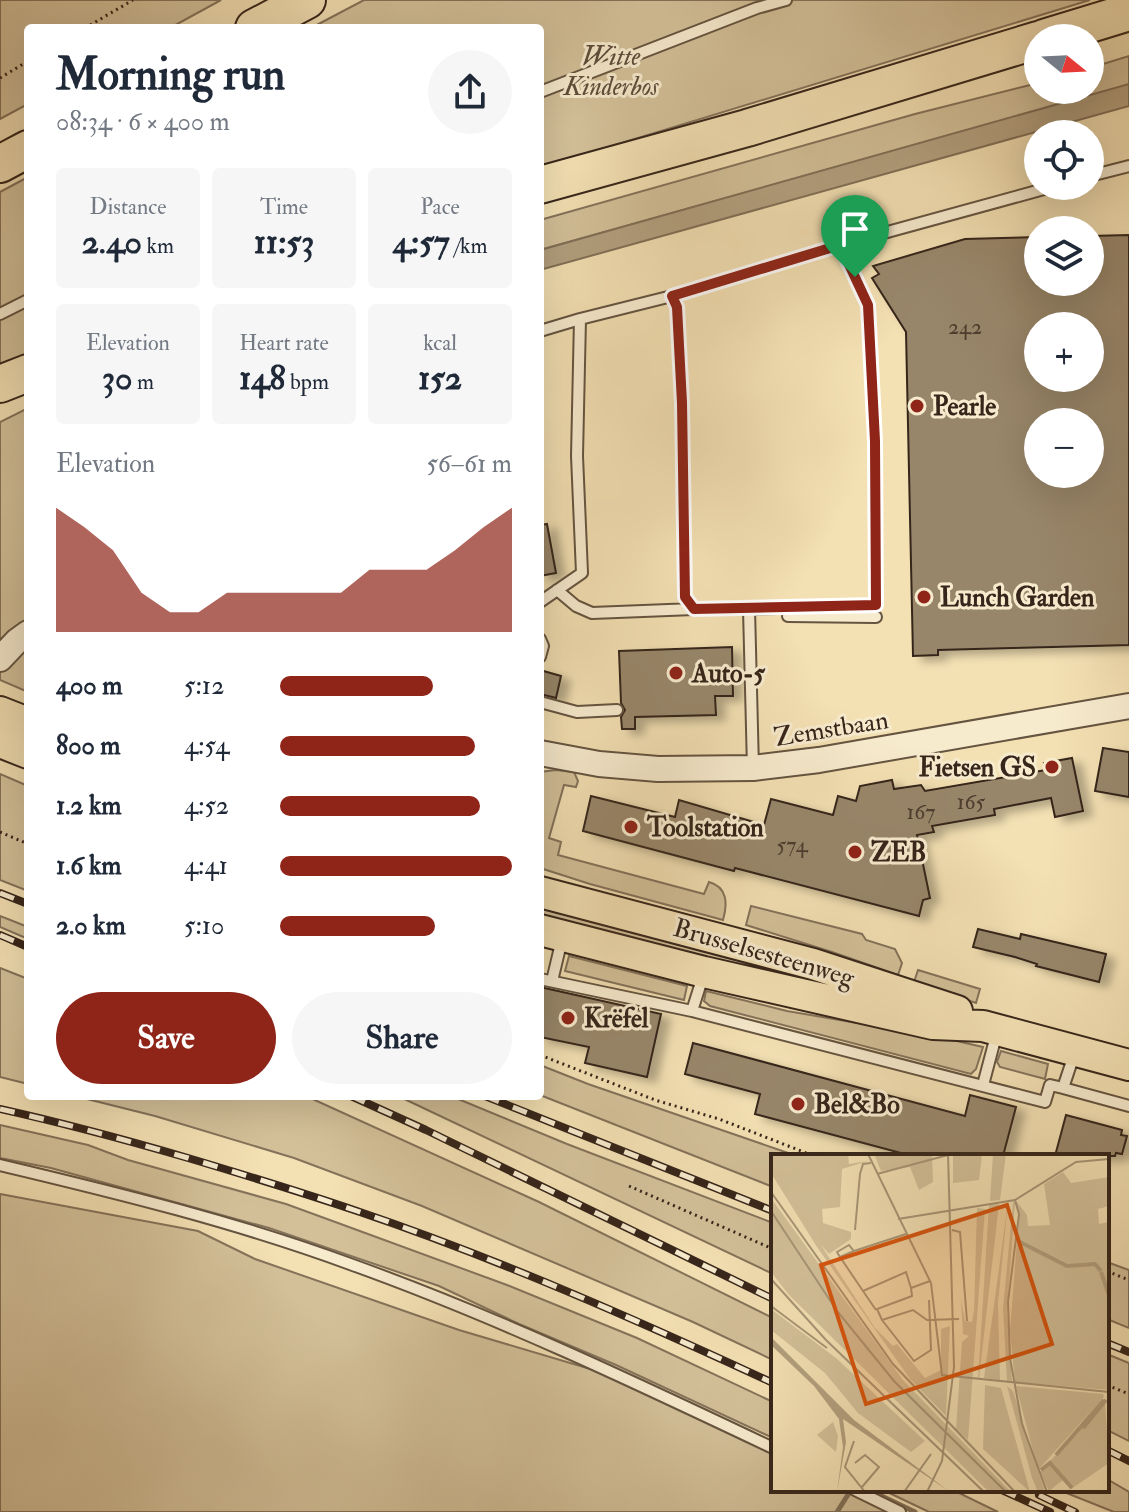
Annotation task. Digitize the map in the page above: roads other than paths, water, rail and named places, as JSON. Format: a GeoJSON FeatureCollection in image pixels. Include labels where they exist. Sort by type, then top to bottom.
{"type":"FeatureCollection","features":[{"type":"Feature","properties":{"kind":"highway"},"geometry":{"type":"LineString","coordinates":[[242,24],[279,0]]}},
{"type":"Feature","properties":{"kind":"highway"},"geometry":{"type":"LineString","coordinates":[[262,24],[307,0]]}},
{"type":"Feature","properties":{"kind":"highway"},"geometry":{"type":"LineString","coordinates":[[1090,24],[1129,12]]}},
{"type":"Feature","properties":{"kind":"highway"},"geometry":{"type":"LineString","coordinates":[[544,184],[747,128],[1024,44]]}},
{"type":"Feature","properties":{"kind":"highway"},"geometry":{"type":"LineString","coordinates":[[0,164],[24,151]]}},
{"type":"Feature","properties":{"kind":"highway"},"geometry":{"type":"LineString","coordinates":[[0,384],[24,375]]}},
{"type":"Feature","properties":{"kind":"main road","name":"Brusselsesteenweg"},"geometry":{"type":"LineString","coordinates":[[544,893],[813,964],[958,1011],[990,1028]]}},
{"type":"Feature","properties":{"kind":"main road","name":"Brusselsesteenweg"},"geometry":{"type":"LineString","coordinates":[[552,933],[704,972],[933,1024],[990,1028],[1129,1065]]}},
{"type":"Feature","properties":{"kind":"street"},"geometry":{"type":"LineString","coordinates":[[0,659],[24,636]]}},
{"type":"Feature","properties":{"kind":"street","name":"Zemstbaan"},"geometry":{"type":"LineString","coordinates":[[544,754],[599,764],[658,769],[753,768],[819,760],[1129,706]]}},
{"type":"Feature","properties":{"kind":"lane"},"geometry":{"type":"LineString","coordinates":[[544,90],[757,8],[786,0]]}},
{"type":"Feature","properties":{"kind":"lane"},"geometry":{"type":"LineString","coordinates":[[1104,172],[1129,166]]}},
{"type":"Feature","properties":{"kind":"lane"},"geometry":{"type":"LineString","coordinates":[[544,330],[1024,195]]}},
{"type":"Feature","properties":{"kind":"lane"},"geometry":{"type":"LineString","coordinates":[[557,590],[576,606],[592,613],[876,605],[875,441],[868,305],[840,245]]}},
{"type":"Feature","properties":{"kind":"lane"},"geometry":{"type":"LineString","coordinates":[[672,296],[677,307],[682,403],[685,597],[694,609]]}},
{"type":"Feature","properties":{"kind":"lane"},"geometry":{"type":"LineString","coordinates":[[0,314],[24,302]]}},
{"type":"Feature","properties":{"kind":"lane"},"geometry":{"type":"LineString","coordinates":[[544,599],[582,573],[577,456],[580,319]]}},
{"type":"Feature","properties":{"kind":"lane"},"geometry":{"type":"LineString","coordinates":[[749,609],[753,768]]}},
{"type":"Feature","properties":{"kind":"lane"},"geometry":{"type":"LineString","coordinates":[[788,616],[876,617]]}},
{"type":"Feature","properties":{"kind":"lane"},"geometry":{"type":"LineString","coordinates":[[544,703],[577,712],[617,710]]}},
{"type":"Feature","properties":{"kind":"lane"},"geometry":{"type":"LineString","coordinates":[[552,933],[546,980],[692,1011],[1045,1102],[1050,1085],[1129,1106]]}},
{"type":"Feature","properties":{"kind":"lane"},"geometry":{"type":"LineString","coordinates":[[692,1011],[704,972]]}},
{"type":"Feature","properties":{"kind":"lane"},"geometry":{"type":"LineString","coordinates":[[983,1085],[990,1028]]}},
{"type":"Feature","properties":{"kind":"lane"},"geometry":{"type":"LineString","coordinates":[[1063,1088],[1075,1050]]}},
{"type":"Feature","properties":{"kind":"lane"},"geometry":{"type":"LineString","coordinates":[[0,1165],[177,1209],[290,1243],[411,1286],[590,1362],[771,1447]]}},
{"type":"Feature","properties":{"kind":"lane"},"geometry":{"type":"LineString","coordinates":[[859,1492],[900,1512]]}},
{"type":"Feature","properties":{"kind":"waterway"},"geometry":{"type":"LineString","coordinates":[[837,1512],[850,1492]]}},
{"type":"Feature","properties":{"kind":"waterway"},"geometry":{"type":"LineString","coordinates":[[873,1492],[915,1512]]}},
{"type":"Feature","properties":{"kind":"railway"},"geometry":{"type":"LineString","coordinates":[[0,893],[24,902]]}},
{"type":"Feature","properties":{"kind":"railway"},"geometry":{"type":"LineString","coordinates":[[0,935],[24,945]]}},
{"type":"Feature","properties":{"kind":"railway"},"geometry":{"type":"LineString","coordinates":[[360,1100],[771,1298]]}},
{"type":"Feature","properties":{"kind":"railway"},"geometry":{"type":"LineString","coordinates":[[495,1100],[771,1210]]}},
{"type":"Feature","properties":{"kind":"railway"},"geometry":{"type":"LineString","coordinates":[[0,1109],[188,1158],[410,1230],[567,1291],[771,1382]]}},
{"type":"Feature","properties":{"kind":"railway"},"geometry":{"type":"LineString","coordinates":[[1109,1344],[1129,1352]]}},
{"type":"Feature","properties":{"kind":"railway"},"geometry":{"type":"LineString","coordinates":[[1109,1451],[1129,1461]]}},
{"type":"Feature","properties":{"kind":"railway"},"geometry":{"type":"LineString","coordinates":[[1006,1492],[1050,1512]]}},
{"type":"Feature","properties":{"kind":"railway"},"geometry":{"type":"LineString","coordinates":[[1039,1495],[1075,1512]]}},
{"type":"Feature","properties":{"kind":"place","name":"Pearle"},"geometry":{"type":"Point","coordinates":[917,406]}},
{"type":"Feature","properties":{"kind":"place","name":"Lunch Garden"},"geometry":{"type":"Point","coordinates":[924,597]}},
{"type":"Feature","properties":{"kind":"place","name":"Auto-5"},"geometry":{"type":"Point","coordinates":[676,673]}},
{"type":"Feature","properties":{"kind":"place","name":"Fietsen GS"},"geometry":{"type":"Point","coordinates":[1052,767]}},
{"type":"Feature","properties":{"kind":"place","name":"Toolstation"},"geometry":{"type":"Point","coordinates":[631,827]}},
{"type":"Feature","properties":{"kind":"place","name":"ZEB"},"geometry":{"type":"Point","coordinates":[855,852]}},
{"type":"Feature","properties":{"kind":"place","name":"Krëfel"},"geometry":{"type":"Point","coordinates":[568,1018]}},
{"type":"Feature","properties":{"kind":"place","name":"Bel&Bo"},"geometry":{"type":"Point","coordinates":[798,1104]}},
{"type":"Feature","properties":{"kind":"park label","name":"Witte Kinderbos"},"geometry":{"type":"Point","coordinates":[611,71]}}]}
